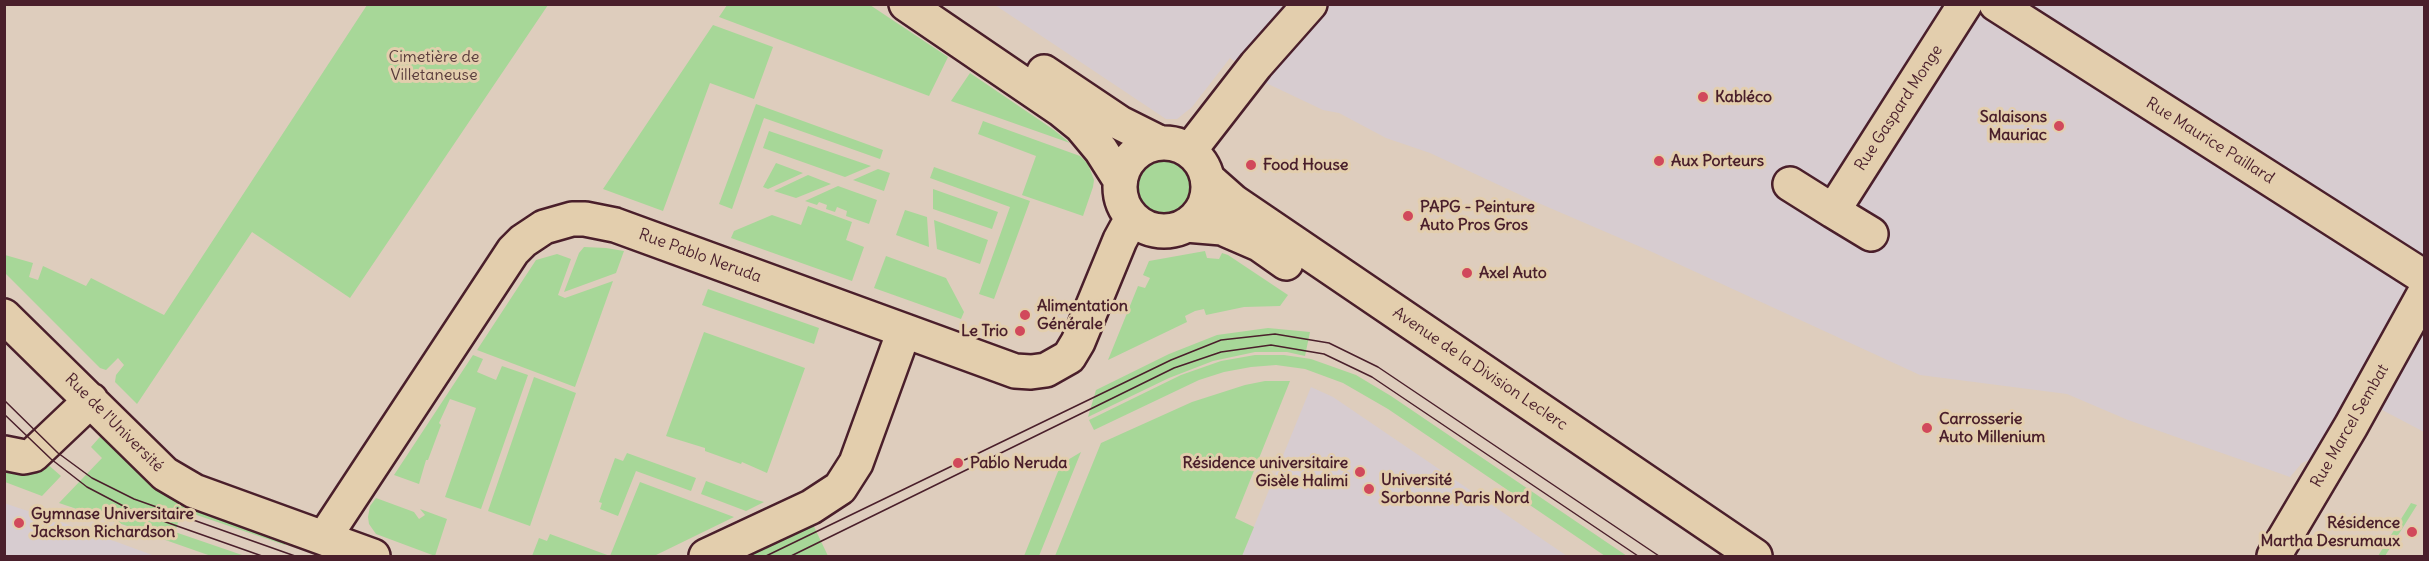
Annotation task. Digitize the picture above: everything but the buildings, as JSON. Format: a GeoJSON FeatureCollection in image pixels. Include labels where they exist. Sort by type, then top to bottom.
{"type":"FeatureCollection","features":[{"type":"Feature","properties":{"kind":"street"},"geometry":{"type":"LineString","coordinates":[[906,4],[1060,109],[1081,126],[1101,150],[1120,180]]}},
{"type":"Feature","properties":{"kind":"street"},"geometry":{"type":"LineString","coordinates":[[944,4],[1120,123],[1175,147]]}},
{"type":"Feature","properties":{"kind":"street"},"geometry":{"type":"LineString","coordinates":[[1132,218],[1124,207],[1120,193],[1120,180],[1130,159],[1138,151],[1175,147],[1256,65],[1310,4]]}},
{"type":"Feature","properties":{"kind":"street","name":"Rue Gaspard Monge"},"geometry":{"type":"LineString","coordinates":[[1833,211],[1965,4]]}},
{"type":"Feature","properties":{"kind":"street","name":"Rue Maurice Paillard"},"geometry":{"type":"LineString","coordinates":[[1996,4],[2424,277]]}},
{"type":"Feature","properties":{"kind":"street","name":"Avenue de la Division Leclerc"},"geometry":{"type":"LineString","coordinates":[[1175,147],[1202,165],[1208,179],[1234,202],[1755,556]]}},
{"type":"Feature","properties":{"kind":"street"},"geometry":{"type":"LineString","coordinates":[[1186,225],[1197,217],[1204,205],[1208,192],[1208,179]]}},
{"type":"Feature","properties":{"kind":"street"},"geometry":{"type":"LineString","coordinates":[[1790,184],[1870,234]]}},
{"type":"Feature","properties":{"kind":"street","name":"Avenue de la Division Leclerc"},"geometry":{"type":"LineString","coordinates":[[1132,218],[1144,227],[1158,231],[1173,231],[1186,225],[1222,228],[1259,244],[1718,556]]}},
{"type":"Feature","properties":{"kind":"street","name":"Rue Pablo Neruda"},"geometry":{"type":"LineString","coordinates":[[324,538],[513,251],[523,240],[544,226],[572,219],[615,225],[904,331],[1015,370],[1031,372],[1059,365],[1069,357],[1078,342],[1120,240],[1132,218]]}},
{"type":"Feature","properties":{"kind":"street","name":"Rue Marcel Sembat"},"geometry":{"type":"LineString","coordinates":[[2274,556],[2351,426],[2424,294]]}},
{"type":"Feature","properties":{"kind":"street","name":"Rue de l'Université"},"geometry":{"type":"LineString","coordinates":[[4,316],[165,474],[194,491],[373,556]]}},
{"type":"Feature","properties":{"kind":"street"},"geometry":{"type":"LineString","coordinates":[[706,556],[811,507],[840,488],[856,463],[904,331]]}},
{"type":"Feature","properties":{"kind":"street"},"geometry":{"type":"LineString","coordinates":[[4,453],[24,457],[33,455],[91,400]]}},
{"type":"Feature","properties":{"kind":"shaded area"},"geometry":{"type":"Polygon","coordinates":[[[995,5],[2424,5],[2424,432],[2350,393],[2316,457],[2302,463],[2290,477],[2128,420],[2067,394],[1920,375],[1430,153],[1386,138],[1339,113],[1323,110],[1264,82],[1230,58],[1192,107],[1177,119],[1166,119],[995,5]]]}},
{"type":"Feature","properties":{"kind":"shaded area","name":"Université Sorbonne Paris Nord"},"geometry":{"type":"Polygon","coordinates":[[[1311,387],[1333,397],[1567,556],[1242,556],[1311,387]]]}},
{"type":"Feature","properties":{"kind":"shaded area"},"geometry":{"type":"Polygon","coordinates":[[[4,503],[87,531],[155,556],[5,556],[4,503]]]}},
{"type":"Feature","properties":{"kind":"green space","name":"Cimetière de Villetaneuse"},"geometry":{"type":"Polygon","coordinates":[[[367,5],[548,5],[350,298],[252,232],[137,404],[115,382],[116,375],[124,365],[118,358],[106,370],[100,368],[5,273],[5,255],[33,263],[29,277],[38,280],[43,266],[86,286],[91,278],[164,315],[367,5]]]}},
{"type":"Feature","properties":{"kind":"green space"},"geometry":{"type":"Polygon","coordinates":[[[727,5],[870,5],[948,57],[929,96],[719,17],[727,5]]]}},
{"type":"Feature","properties":{"kind":"green space"},"geometry":{"type":"Polygon","coordinates":[[[713,25],[773,47],[754,99],[710,83],[663,211],[603,189],[713,25]]]}},
{"type":"Feature","properties":{"kind":"green space"},"geometry":{"type":"Polygon","coordinates":[[[970,73],[1054,130],[1070,143],[951,101],[970,73]]]}},
{"type":"Feature","properties":{"kind":"green space"},"geometry":{"type":"Polygon","coordinates":[[[756,104],[883,150],[880,159],[764,118],[732,209],[719,204],[756,104]]]}},
{"type":"Feature","properties":{"kind":"green space"},"geometry":{"type":"Polygon","coordinates":[[[983,121],[1080,156],[1088,164],[1094,180],[1083,216],[1022,195],[1036,156],[978,134],[983,121]]]}},
{"type":"Feature","properties":{"kind":"green space"},"geometry":{"type":"Polygon","coordinates":[[[769,131],[871,166],[845,177],[763,148],[769,131]]]}},
{"type":"Feature","properties":{"kind":"green space"},"geometry":{"type":"Polygon","coordinates":[[[1165,157],[1182,162],[1190,170],[1195,187],[1190,204],[1182,212],[1165,217],[1148,212],[1140,204],[1135,187],[1140,170],[1148,162],[1165,157]]]}},
{"type":"Feature","properties":{"kind":"green space"},"geometry":{"type":"Polygon","coordinates":[[[776,163],[803,173],[768,189],[763,187],[776,163]]]}},
{"type":"Feature","properties":{"kind":"green space"},"geometry":{"type":"Polygon","coordinates":[[[934,167],[1030,201],[994,299],[979,294],[1010,207],[930,178],[934,167]]]}},
{"type":"Feature","properties":{"kind":"green space"},"geometry":{"type":"Polygon","coordinates":[[[878,169],[890,173],[884,191],[853,180],[878,169]]]}},
{"type":"Feature","properties":{"kind":"green space"},"geometry":{"type":"Polygon","coordinates":[[[808,175],[831,184],[796,198],[774,191],[808,175]]]}},
{"type":"Feature","properties":{"kind":"green space"},"geometry":{"type":"Polygon","coordinates":[[[838,186],[877,200],[869,224],[846,216],[847,211],[837,207],[835,212],[826,209],[827,205],[819,202],[817,205],[805,201],[838,186]]]}},
{"type":"Feature","properties":{"kind":"green space"},"geometry":{"type":"Polygon","coordinates":[[[933,189],[998,212],[992,229],[933,209],[933,189]]]}},
{"type":"Feature","properties":{"kind":"green space"},"geometry":{"type":"Polygon","coordinates":[[[808,206],[852,222],[846,240],[864,247],[852,281],[731,238],[734,231],[772,215],[801,225],[808,206]]]}},
{"type":"Feature","properties":{"kind":"green space"},"geometry":{"type":"Polygon","coordinates":[[[905,210],[927,217],[929,247],[896,235],[905,210]]]}},
{"type":"Feature","properties":{"kind":"green space"},"geometry":{"type":"Polygon","coordinates":[[[934,220],[988,240],[980,264],[937,249],[934,220]]]}},
{"type":"Feature","properties":{"kind":"green space"},"geometry":{"type":"Polygon","coordinates":[[[584,247],[624,251],[616,273],[564,292],[579,253],[584,247]]]}},
{"type":"Feature","properties":{"kind":"green space"},"geometry":{"type":"Polygon","coordinates":[[[1205,251],[1207,258],[1219,259],[1222,253],[1228,255],[1288,295],[1280,306],[1244,307],[1206,315],[1204,309],[1195,311],[1185,316],[1187,322],[1108,360],[1138,286],[1145,288],[1150,278],[1143,275],[1149,261],[1205,251]]]}},
{"type":"Feature","properties":{"kind":"green space"},"geometry":{"type":"Polygon","coordinates":[[[557,254],[571,259],[558,295],[565,298],[613,281],[575,387],[477,350],[536,260],[557,254]]]}},
{"type":"Feature","properties":{"kind":"green space"},"geometry":{"type":"Polygon","coordinates":[[[886,256],[946,278],[964,312],[961,319],[874,288],[886,256]]]}},
{"type":"Feature","properties":{"kind":"green space"},"geometry":{"type":"Polygon","coordinates":[[[708,289],[819,328],[814,344],[702,305],[708,289]]]}},
{"type":"Feature","properties":{"kind":"green space"},"geometry":{"type":"Polygon","coordinates":[[[1268,328],[1310,332],[1305,356],[1287,352],[1255,352],[1213,361],[1169,378],[1088,417],[1096,390],[1169,354],[1217,335],[1268,328]]]}},
{"type":"Feature","properties":{"kind":"green space"},"geometry":{"type":"Polygon","coordinates":[[[704,332],[805,368],[767,473],[742,462],[741,464],[705,451],[705,448],[666,436],[704,332]]]}},
{"type":"Feature","properties":{"kind":"green space"},"geometry":{"type":"Polygon","coordinates":[[[473,355],[483,359],[477,372],[496,380],[502,366],[528,375],[481,509],[445,497],[476,408],[450,399],[439,423],[441,425],[428,460],[426,460],[419,484],[394,475],[473,355]]]}},
{"type":"Feature","properties":{"kind":"green space"},"geometry":{"type":"Polygon","coordinates":[[[1255,355],[1284,355],[1311,359],[1356,375],[1391,396],[1627,556],[1605,556],[1388,409],[1343,383],[1305,369],[1276,365],[1224,372],[1199,380],[1094,430],[1089,420],[1181,375],[1221,361],[1255,355]]]}},
{"type":"Feature","properties":{"kind":"green space"},"geometry":{"type":"Polygon","coordinates":[[[534,377],[576,393],[530,526],[488,511],[534,377]]]}},
{"type":"Feature","properties":{"kind":"green space"},"geometry":{"type":"Polygon","coordinates":[[[1265,381],[1290,381],[1235,518],[1254,527],[1242,556],[1055,556],[1101,443],[1192,402],[1265,381]]]}},
{"type":"Feature","properties":{"kind":"green space"},"geometry":{"type":"Polygon","coordinates":[[[106,430],[288,536],[285,545],[182,510],[175,532],[245,556],[211,556],[154,536],[155,532],[146,529],[145,532],[59,503],[102,458],[91,447],[106,430]]]}},
{"type":"Feature","properties":{"kind":"green space"},"geometry":{"type":"Polygon","coordinates":[[[1081,452],[1039,556],[1024,556],[1061,464],[1081,452]]]}},
{"type":"Feature","properties":{"kind":"green space"},"geometry":{"type":"Polygon","coordinates":[[[627,453],[696,478],[691,491],[636,471],[618,516],[600,509],[602,503],[599,502],[615,458],[623,461],[627,453]]]}},
{"type":"Feature","properties":{"kind":"green space"},"geometry":{"type":"Polygon","coordinates":[[[45,462],[61,476],[42,496],[5,482],[5,471],[27,473],[45,462]]]}},
{"type":"Feature","properties":{"kind":"green space"},"geometry":{"type":"Polygon","coordinates":[[[706,481],[764,502],[746,511],[701,494],[706,481]]]}},
{"type":"Feature","properties":{"kind":"green space"},"geometry":{"type":"Polygon","coordinates":[[[640,482],[734,517],[654,556],[610,556],[640,482]]]}},
{"type":"Feature","properties":{"kind":"green space"},"geometry":{"type":"Polygon","coordinates":[[[376,498],[414,512],[419,519],[425,515],[420,509],[447,519],[435,556],[376,534],[369,524],[368,517],[370,506],[376,498]]]}},
{"type":"Feature","properties":{"kind":"green space"},"geometry":{"type":"Polygon","coordinates":[[[2411,503],[2417,505],[2385,556],[2378,556],[2411,503]]]}},
{"type":"Feature","properties":{"kind":"green space"},"geometry":{"type":"Polygon","coordinates":[[[808,514],[828,556],[722,556],[808,514]]]}},
{"type":"Feature","properties":{"kind":"green space"},"geometry":{"type":"Polygon","coordinates":[[[550,534],[610,556],[532,556],[539,538],[547,541],[550,534]]]}},
{"type":"Feature","properties":{"kind":"tram line"},"geometry":{"type":"LineString","coordinates":[[766,556],[1171,360],[1221,340],[1275,334],[1329,343],[1378,367],[1659,556]]}},
{"type":"Feature","properties":{"kind":"tram line"},"geometry":{"type":"LineString","coordinates":[[791,556],[1174,368],[1221,352],[1271,345],[1324,354],[1372,377],[1638,556]]}},
{"type":"Feature","properties":{"kind":"tram line"},"geometry":{"type":"LineString","coordinates":[[4,400],[58,453],[92,478],[134,499],[295,556]]}},
{"type":"Feature","properties":{"kind":"tram line"},"geometry":{"type":"LineString","coordinates":[[4,414],[51,459],[87,487],[129,509],[262,556]]}},
{"type":"Feature","properties":{"kind":"place","name":"Kabléco"},"geometry":{"type":"Point","coordinates":[1703,97]}},
{"type":"Feature","properties":{"kind":"place","name":"Salaisons Mauriac"},"geometry":{"type":"Point","coordinates":[2059,126]}},
{"type":"Feature","properties":{"kind":"place","name":"Aux Porteurs"},"geometry":{"type":"Point","coordinates":[1659,161]}},
{"type":"Feature","properties":{"kind":"place","name":"Food House"},"geometry":{"type":"Point","coordinates":[1251,165]}},
{"type":"Feature","properties":{"kind":"place","name":"PAPG - Peinture Auto Pros Gros"},"geometry":{"type":"Point","coordinates":[1408,216]}},
{"type":"Feature","properties":{"kind":"place","name":"Axel Auto"},"geometry":{"type":"Point","coordinates":[1467,273]}},
{"type":"Feature","properties":{"kind":"place","name":"Alimentation Générale"},"geometry":{"type":"Point","coordinates":[1025,315]}},
{"type":"Feature","properties":{"kind":"place","name":"Le Trio"},"geometry":{"type":"Point","coordinates":[1020,331]}},
{"type":"Feature","properties":{"kind":"place","name":"Carrosserie Auto Millenium"},"geometry":{"type":"Point","coordinates":[1927,428]}},
{"type":"Feature","properties":{"kind":"place","name":"Pablo Neruda"},"geometry":{"type":"Point","coordinates":[958,463]}},
{"type":"Feature","properties":{"kind":"place","name":"Résidence universitaire Gisèle Halimi"},"geometry":{"type":"Point","coordinates":[1360,472]}},
{"type":"Feature","properties":{"kind":"place","name":"Université Sorbonne Paris Nord"},"geometry":{"type":"Point","coordinates":[1369,489]}},
{"type":"Feature","properties":{"kind":"place","name":"Gymnase Universitaire Jackson Richardson"},"geometry":{"type":"Point","coordinates":[19,523]}},
{"type":"Feature","properties":{"kind":"place","name":"Résidence Martha Desrumaux"},"geometry":{"type":"Point","coordinates":[2412,532]}}]}
